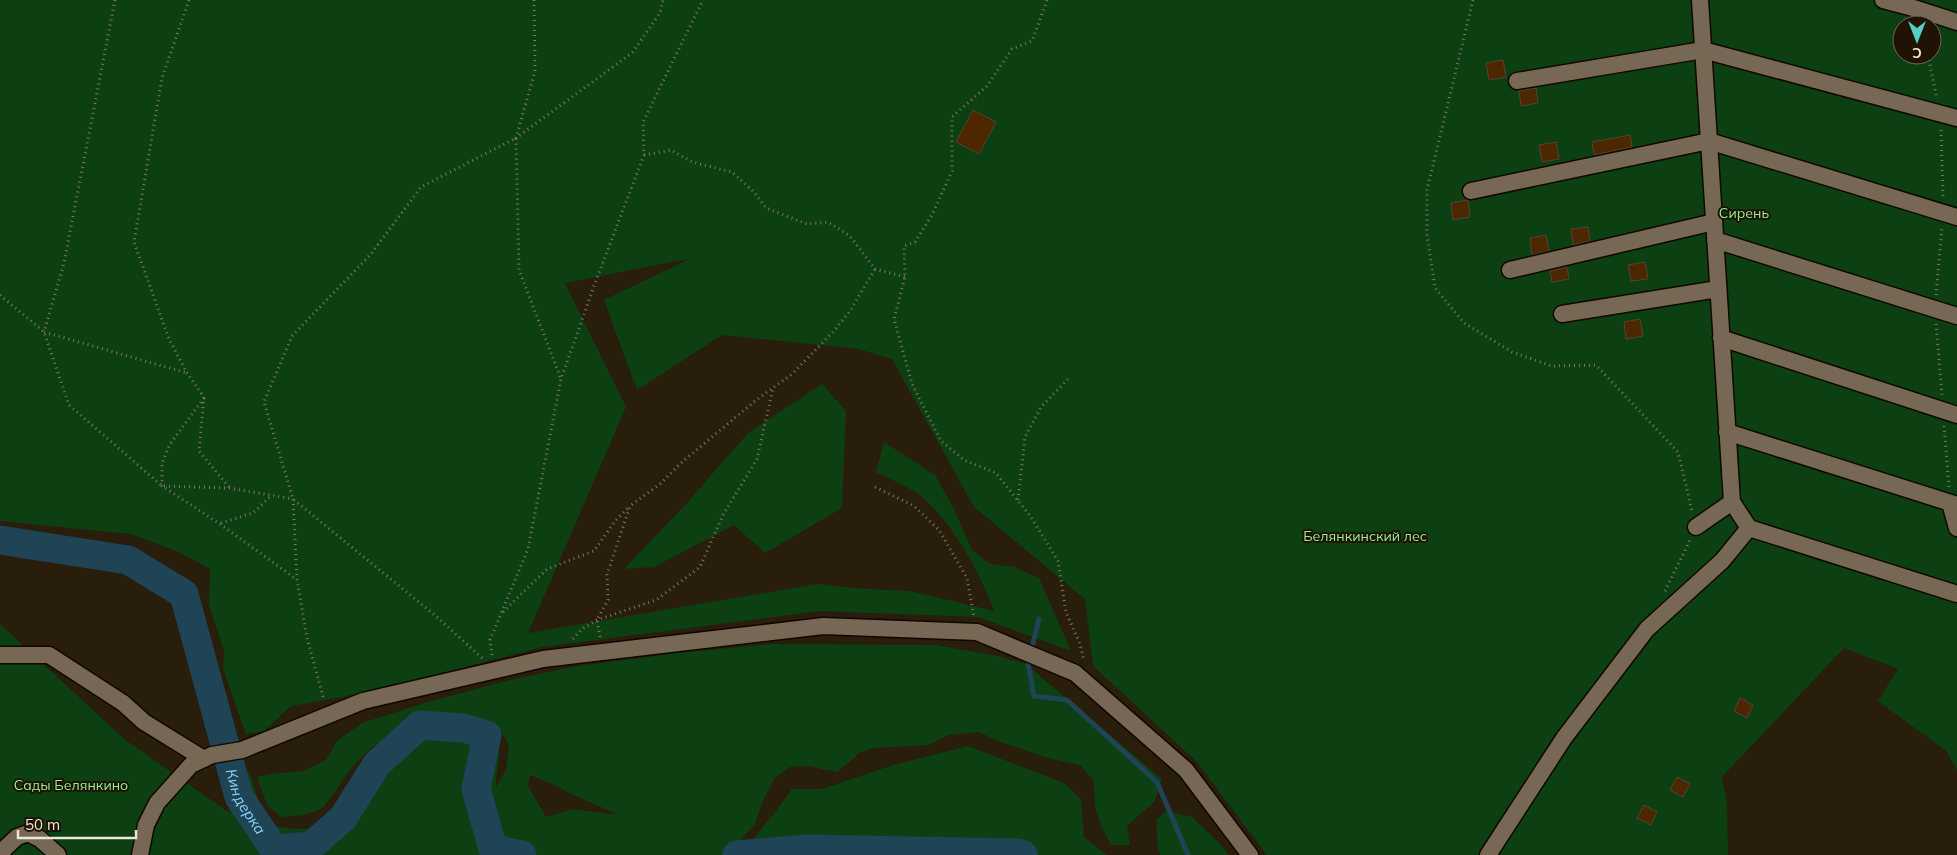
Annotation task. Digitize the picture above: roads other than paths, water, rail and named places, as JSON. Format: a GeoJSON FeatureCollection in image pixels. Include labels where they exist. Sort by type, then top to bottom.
{"type":"FeatureCollection","features":[{"type":"Feature","properties":{"kind":"street"},"geometry":{"type":"LineString","coordinates":[[1700,0],[1732,502],[1749,528],[1957,594]]}},
{"type":"Feature","properties":{"kind":"street"},"geometry":{"type":"LineString","coordinates":[[1883,0],[1957,22]]}},
{"type":"Feature","properties":{"kind":"street"},"geometry":{"type":"LineString","coordinates":[[1517,81],[1704,50],[1957,118]]}},
{"type":"Feature","properties":{"kind":"street"},"geometry":{"type":"LineString","coordinates":[[1471,191],[1709,141],[1950,215]]}},
{"type":"Feature","properties":{"kind":"street"},"geometry":{"type":"LineString","coordinates":[[1510,270],[1714,222]]}},
{"type":"Feature","properties":{"kind":"street"},"geometry":{"type":"LineString","coordinates":[[1715,240],[1957,316]]}},
{"type":"Feature","properties":{"kind":"street"},"geometry":{"type":"LineString","coordinates":[[1562,314],[1718,290]]}},
{"type":"Feature","properties":{"kind":"street"},"geometry":{"type":"LineString","coordinates":[[1721,338],[1950,413]]}},
{"type":"Feature","properties":{"kind":"street"},"geometry":{"type":"LineString","coordinates":[[1727,432],[1953,504],[1957,528]]}},
{"type":"Feature","properties":{"kind":"street"},"geometry":{"type":"LineString","coordinates":[[1696,528],[1732,502]]}},
{"type":"Feature","properties":{"kind":"street"},"geometry":{"type":"LineString","coordinates":[[1488,855],[1564,738],[1647,629],[1722,561],[1749,528]]}},
{"type":"Feature","properties":{"kind":"street"},"geometry":{"type":"LineString","coordinates":[[140,855],[146,824],[157,803],[191,765],[208,757],[242,750],[363,701],[557,657],[823,626],[976,632],[1075,673],[1186,770],[1250,855]]}},
{"type":"Feature","properties":{"kind":"street"},"geometry":{"type":"LineString","coordinates":[[0,655],[49,654],[123,703],[144,722],[208,757]]}},
{"type":"Feature","properties":{"kind":"street"},"geometry":{"type":"LineString","coordinates":[[0,854],[16,837],[28,834],[40,839],[58,855]]}},
{"type":"Feature","properties":{"kind":"waterway","name":"Киндерка"},"geometry":{"type":"LineString","coordinates":[[0,540],[128,560],[184,594],[239,797],[274,849],[311,846],[343,818],[377,764],[420,725],[464,728],[487,735],[476,789],[493,849],[522,855]]}},
{"type":"Feature","properties":{"kind":"waterway"},"geometry":{"type":"LineString","coordinates":[[1039,619],[1028,663],[1034,696],[1067,700],[1157,782],[1188,855]]}},
{"type":"Feature","properties":{"kind":"waterway","name":"Киндерка"},"geometry":{"type":"LineString","coordinates":[[737,855],[809,849],[1018,853],[1023,855]]}},
{"type":"Feature","properties":{"kind":"park label","name":"Сирень"},"geometry":{"type":"Point","coordinates":[1744,213]}},
{"type":"Feature","properties":{"kind":"park label","name":"Белянкинский лес"},"geometry":{"type":"Point","coordinates":[1365,536]}},
{"type":"Feature","properties":{"kind":"park label","name":"Сады Белянкино"},"geometry":{"type":"Point","coordinates":[71,785]}}]}
